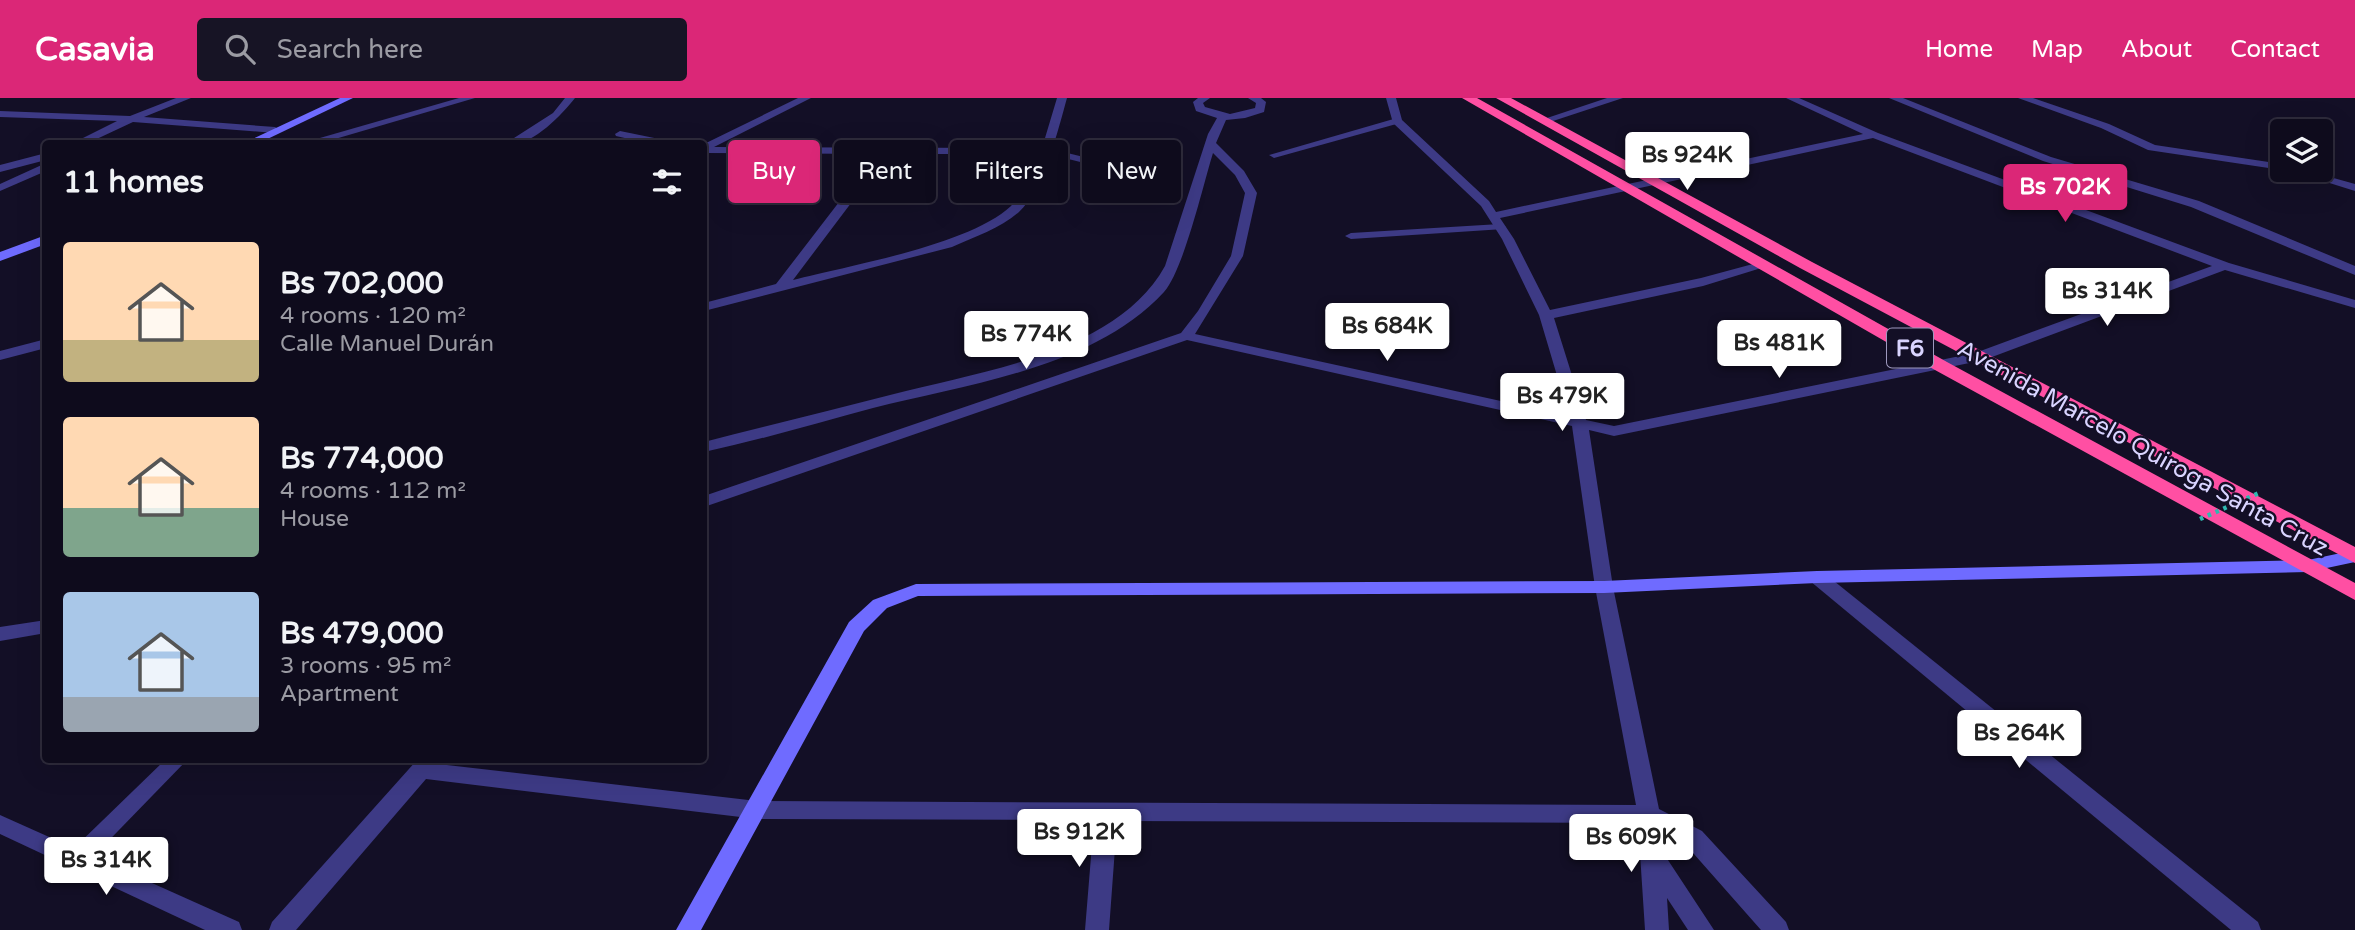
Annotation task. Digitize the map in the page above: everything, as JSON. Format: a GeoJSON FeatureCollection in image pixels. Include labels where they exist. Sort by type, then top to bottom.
{"type":"FeatureCollection","features":[{"type":"Feature","properties":{"kind":"highway","name":"Avenida Marcelo Quiroga Santa Cruz"},"geometry":{"type":"LineString","coordinates":[[1468,98],[1941,366],[2355,593]]}},
{"type":"Feature","properties":{"kind":"highway","name":"Avenida Marcelo Quiroga Santa Cruz"},"geometry":{"type":"LineString","coordinates":[[1502,98],[1979,357],[2355,556]]}},
{"type":"Feature","properties":{"kind":"street"},"geometry":{"type":"LineString","coordinates":[[84,140],[155,108],[186,98]]}},
{"type":"Feature","properties":{"kind":"street"},"geometry":{"type":"LineString","coordinates":[[255,140],[348,98]]}},
{"type":"Feature","properties":{"kind":"street"},"geometry":{"type":"LineString","coordinates":[[318,140],[470,98]]}},
{"type":"Feature","properties":{"kind":"street"},"geometry":{"type":"LineString","coordinates":[[518,140],[557,115],[570,98]]}},
{"type":"Feature","properties":{"kind":"street"},"geometry":{"type":"LineString","coordinates":[[707,148],[806,98]]}},
{"type":"Feature","properties":{"kind":"street"},"geometry":{"type":"LineString","coordinates":[[1050,140],[1062,98]]}},
{"type":"Feature","properties":{"kind":"street"},"geometry":{"type":"LineString","coordinates":[[1205,98],[1198,102],[1200,109],[1223,116],[1245,115],[1259,110],[1261,102],[1253,98]]}},
{"type":"Feature","properties":{"kind":"street"},"geometry":{"type":"LineString","coordinates":[[1391,98],[1397,121],[1485,204],[1546,315],[1580,425],[1604,587],[1648,814],[1657,930]]}},
{"type":"Feature","properties":{"kind":"street"},"geometry":{"type":"LineString","coordinates":[[1543,121],[1618,98]]}},
{"type":"Feature","properties":{"kind":"street"},"geometry":{"type":"LineString","coordinates":[[1791,98],[1874,135],[2224,266],[2355,304]]}},
{"type":"Feature","properties":{"kind":"street"},"geometry":{"type":"LineString","coordinates":[[1894,98],[2047,159],[2195,205],[2355,271]]}},
{"type":"Feature","properties":{"kind":"street"},"geometry":{"type":"LineString","coordinates":[[2023,98],[2105,126],[2152,148],[2270,165]]}},
{"type":"Feature","properties":{"kind":"street"},"geometry":{"type":"LineString","coordinates":[[0,114],[134,119],[275,130]]}},
{"type":"Feature","properties":{"kind":"street"},"geometry":{"type":"LineString","coordinates":[[707,446],[1040,361],[1095,337],[1132,314],[1160,288],[1172,266],[1210,144],[1223,116]]}},
{"type":"Feature","properties":{"kind":"street"},"geometry":{"type":"LineString","coordinates":[[620,134],[649,140]]}},
{"type":"Feature","properties":{"kind":"street"},"geometry":{"type":"LineString","coordinates":[[1496,222],[1622,186],[1656,182],[1874,135]]}},
{"type":"Feature","properties":{"kind":"street"},"geometry":{"type":"LineString","coordinates":[[88,140],[93,136]]}},
{"type":"Feature","properties":{"kind":"street"},"geometry":{"type":"LineString","coordinates":[[1186,335],[1204,312],[1237,256],[1251,193],[1240,173],[1210,144]]}},
{"type":"Feature","properties":{"kind":"street"},"geometry":{"type":"LineString","coordinates":[[707,149],[834,150]]}},
{"type":"Feature","properties":{"kind":"street"},"geometry":{"type":"LineString","coordinates":[[0,169],[42,157]]}},
{"type":"Feature","properties":{"kind":"street"},"geometry":{"type":"LineString","coordinates":[[0,188],[42,168]]}},
{"type":"Feature","properties":{"kind":"street"},"geometry":{"type":"LineString","coordinates":[[2333,182],[2355,188]]}},
{"type":"Feature","properties":{"kind":"street"},"geometry":{"type":"LineString","coordinates":[[780,288],[845,203]]}},
{"type":"Feature","properties":{"kind":"street"},"geometry":{"type":"LineString","coordinates":[[707,306],[948,244],[983,229],[1014,210],[1020,203]]}},
{"type":"Feature","properties":{"kind":"street"},"geometry":{"type":"LineString","coordinates":[[0,257],[42,242]]}},
{"type":"Feature","properties":{"kind":"street"},"geometry":{"type":"LineString","coordinates":[[1546,315],[1703,282],[1763,265]]}},
{"type":"Feature","properties":{"kind":"street"},"geometry":{"type":"LineString","coordinates":[[707,501],[1186,335],[1614,431],[1979,357],[2224,266]]}},
{"type":"Feature","properties":{"kind":"street"},"geometry":{"type":"LineString","coordinates":[[0,356],[42,344]]}},
{"type":"Feature","properties":{"kind":"street"},"geometry":{"type":"LineString","coordinates":[[688,930],[757,810],[856,627],[880,604],[916,590],[1604,587],[1817,577],[2308,566],[2355,556]]}},
{"type":"Feature","properties":{"kind":"street"},"geometry":{"type":"LineString","coordinates":[[1817,577],[2249,930]]}},
{"type":"Feature","properties":{"kind":"street"},"geometry":{"type":"LineString","coordinates":[[0,634],[42,627]]}},
{"type":"Feature","properties":{"kind":"street"},"geometry":{"type":"LineString","coordinates":[[281,930],[425,765],[757,810],[1648,814],[1694,838],[1777,930]]}},
{"type":"Feature","properties":{"kind":"street"},"geometry":{"type":"LineString","coordinates":[[1097,930],[1106,811]]}},
{"type":"Feature","properties":{"kind":"street"},"geometry":{"type":"LineString","coordinates":[[0,824],[230,930]]}},
{"type":"Feature","properties":{"kind":"street"},"geometry":{"type":"LineString","coordinates":[[1653,858],[1702,930]]}},
{"type":"Feature","properties":{"kind":"lane"},"geometry":{"type":"LineString","coordinates":[[1274,155],[1397,121]]}},
{"type":"Feature","properties":{"kind":"lane"},"geometry":{"type":"LineString","coordinates":[[1350,236],[1496,222]]}},
{"type":"Feature","properties":{"kind":"lane"},"geometry":{"type":"LineString","coordinates":[[78,859],[174,763]]}},
{"type":"Feature","properties":{"kind":"path"},"geometry":{"type":"LineString","coordinates":[[2200,519],[2259,493]]}}]}
